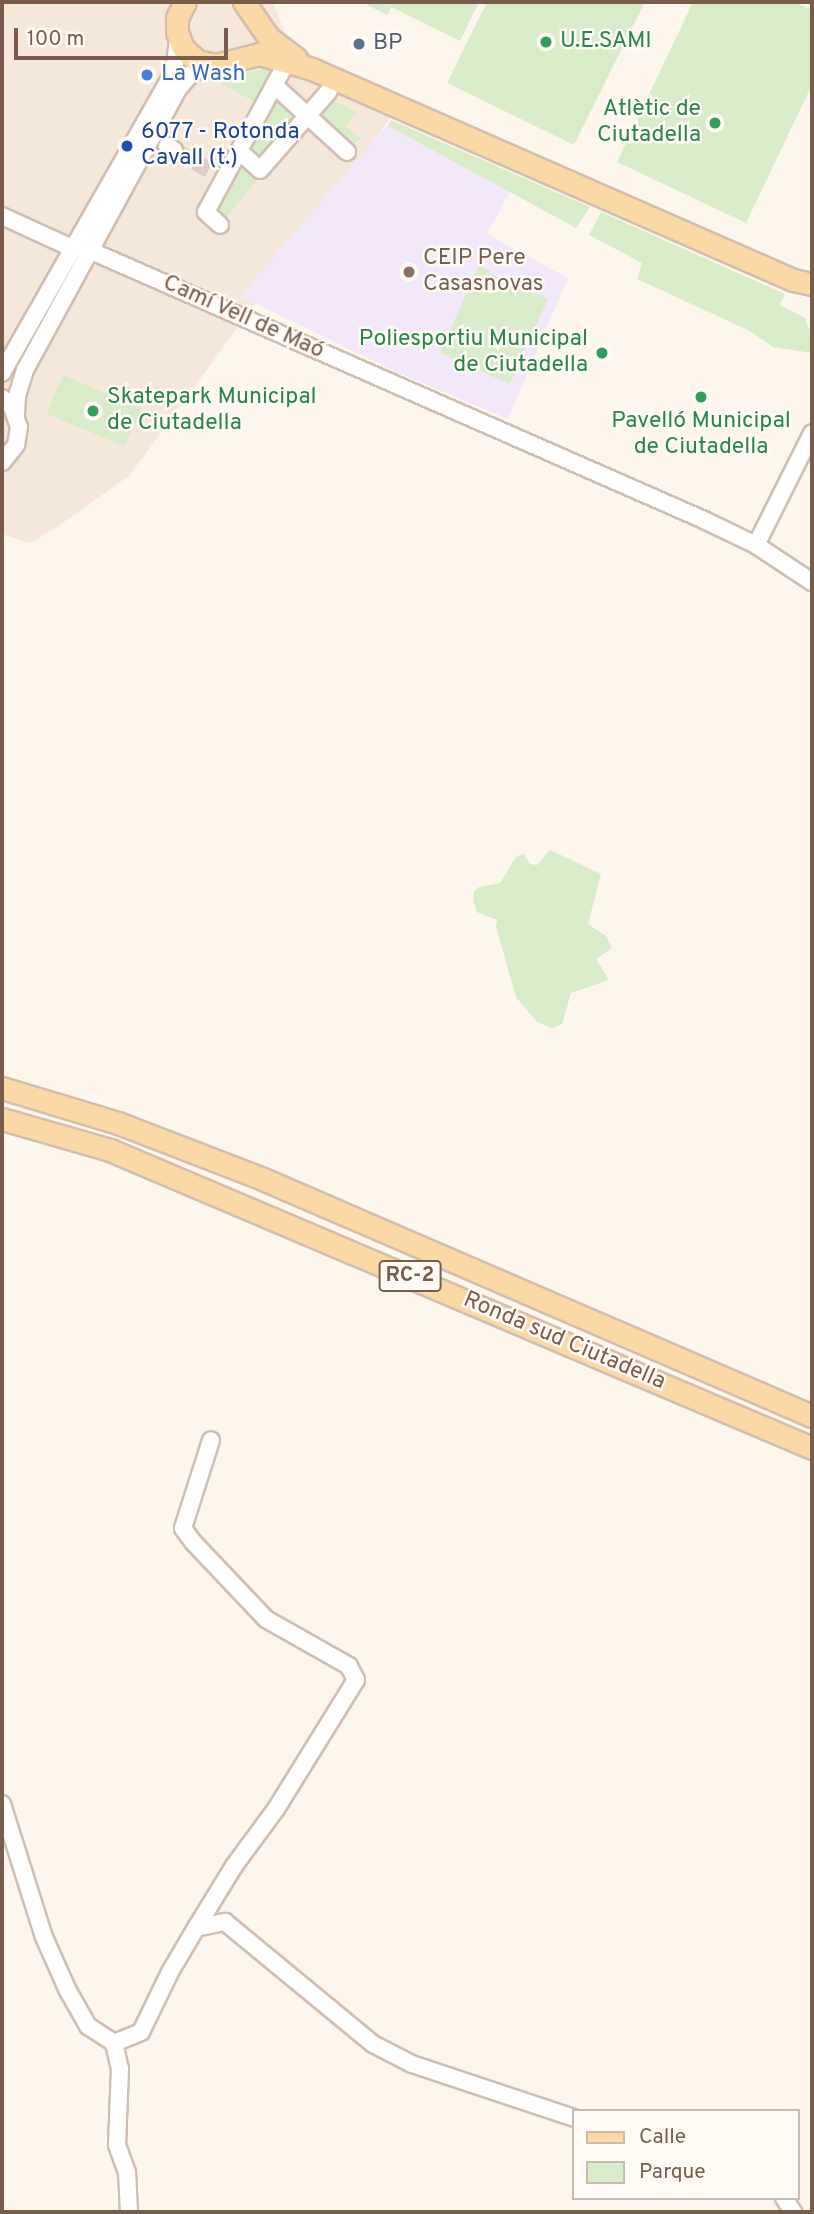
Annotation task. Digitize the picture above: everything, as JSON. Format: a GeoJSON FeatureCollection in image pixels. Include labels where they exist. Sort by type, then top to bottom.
{"type":"FeatureCollection","features":[{"type":"Feature","properties":{"kind":"main road"},"geometry":{"type":"LineString","coordinates":[[185,2],[177,18],[178,39],[189,55],[225,63],[259,54],[312,68],[803,282],[812,296]]}},
{"type":"Feature","properties":{"kind":"main road"},"geometry":{"type":"LineString","coordinates":[[225,63],[242,54],[252,36],[247,6]]}},
{"type":"Feature","properties":{"kind":"main road"},"geometry":{"type":"LineString","coordinates":[[247,6],[269,38],[312,68]]}},
{"type":"Feature","properties":{"kind":"main road","name":"Ronda sud Ciutadella"},"geometry":{"type":"LineString","coordinates":[[2,1088],[118,1123],[263,1179],[812,1416]]}},
{"type":"Feature","properties":{"kind":"main road","name":"Ronda sud Ciutadella"},"geometry":{"type":"LineString","coordinates":[[2,1119],[110,1150],[812,1448]]}},
{"type":"Feature","properties":{"kind":"street"},"geometry":{"type":"LineString","coordinates":[[2,462],[13,451],[18,439],[17,396],[25,370],[82,250],[173,72],[178,39]]}},
{"type":"Feature","properties":{"kind":"street"},"geometry":{"type":"LineString","coordinates":[[2,373],[82,250],[178,89],[192,73],[206,66],[225,63]]}},
{"type":"Feature","properties":{"kind":"street"},"geometry":{"type":"LineString","coordinates":[[220,225],[206,212],[221,176],[239,151],[282,71]]}},
{"type":"Feature","properties":{"kind":"street"},"geometry":{"type":"LineString","coordinates":[[274,85],[347,152]]}},
{"type":"Feature","properties":{"kind":"street"},"geometry":{"type":"LineString","coordinates":[[239,151],[260,170],[329,90]]}},
{"type":"Feature","properties":{"kind":"street","name":"Camí Vell de Maó"},"geometry":{"type":"LineString","coordinates":[[2,216],[704,520],[756,545],[812,582]]}},
{"type":"Feature","properties":{"kind":"street"},"geometry":{"type":"LineString","coordinates":[[2,398],[16,414]]}},
{"type":"Feature","properties":{"kind":"street"},"geometry":{"type":"LineString","coordinates":[[756,545],[812,433]]}},
{"type":"Feature","properties":{"kind":"street"},"geometry":{"type":"LineString","coordinates":[[114,2043],[141,2032],[170,1972],[196,1928],[234,1866],[276,1809],[356,1680],[349,1666],[266,1619],[183,1528],[211,1440]]}},
{"type":"Feature","properties":{"kind":"street"},"geometry":{"type":"LineString","coordinates":[[2,1804],[44,1937],[67,1989],[89,2026],[114,2043],[120,2068],[117,2145],[127,2172],[129,2212]]}},
{"type":"Feature","properties":{"kind":"street"},"geometry":{"type":"LineString","coordinates":[[196,1928],[225,1922],[373,2044],[412,2064],[572,2117]]}},
{"type":"Feature","properties":{"kind":"shaded area"},"geometry":{"type":"Polygon","coordinates":[[[2,2],[273,2],[287,38],[394,113],[130,475],[30,543],[2,534],[2,2]]]}},
{"type":"Feature","properties":{"kind":"shaded area","name":"CEIP Pere Casasnovas"},"geometry":{"type":"Polygon","coordinates":[[[387,125],[510,192],[487,234],[568,278],[508,419],[396,372],[240,296],[387,125]]]}},
{"type":"Feature","properties":{"kind":"green space"},"geometry":{"type":"Polygon","coordinates":[[[369,2],[479,2],[460,41],[391,7],[387,15],[367,5],[369,2]]]}},
{"type":"Feature","properties":{"kind":"green space","name":"U.E.SAMI"},"geometry":{"type":"Polygon","coordinates":[[[487,2],[645,2],[574,145],[447,83],[487,2]]]}},
{"type":"Feature","properties":{"kind":"green space","name":"Atlètic de Ciutadella"},"geometry":{"type":"Polygon","coordinates":[[[693,2],[794,2],[812,10],[812,85],[746,223],[617,162],[693,2]]]}},
{"type":"Feature","properties":{"kind":"green space"},"geometry":{"type":"Polygon","coordinates":[[[265,68],[276,71],[257,103],[216,81],[265,68]]]}},
{"type":"Feature","properties":{"kind":"green space"},"geometry":{"type":"Polygon","coordinates":[[[277,99],[299,117],[258,162],[246,152],[277,99]]]}},
{"type":"Feature","properties":{"kind":"green space"},"geometry":{"type":"Polygon","coordinates":[[[329,99],[357,112],[345,127],[361,138],[351,148],[315,116],[329,99]]]}},
{"type":"Feature","properties":{"kind":"green space"},"geometry":{"type":"Polygon","coordinates":[[[391,120],[590,207],[576,228],[388,126],[391,120]]]}},
{"type":"Feature","properties":{"kind":"green space"},"geometry":{"type":"Polygon","coordinates":[[[239,159],[259,178],[224,220],[213,210],[239,159]]]}},
{"type":"Feature","properties":{"kind":"green space"},"geometry":{"type":"Polygon","coordinates":[[[601,212],[785,294],[780,305],[805,318],[812,336],[812,353],[773,347],[750,331],[637,279],[642,263],[589,235],[601,212]]]}},
{"type":"Feature","properties":{"kind":"green space"},"geometry":{"type":"Polygon","coordinates":[[[479,265],[489,270],[489,273],[548,299],[510,384],[440,353],[479,265]]]}},
{"type":"Feature","properties":{"kind":"green space","name":"Skatepark Municipal de Ciutadella"},"geometry":{"type":"Polygon","coordinates":[[[63,375],[141,408],[125,447],[47,414],[63,375]]]}},
{"type":"Feature","properties":{"kind":"green space"},"geometry":{"type":"Polygon","coordinates":[[[550,850],[601,874],[588,924],[606,936],[612,948],[596,959],[609,980],[571,993],[562,1024],[552,1028],[537,1022],[516,997],[496,927],[497,920],[477,912],[473,901],[474,891],[479,887],[500,883],[516,857],[524,854],[530,864],[537,865],[550,850]]]}},
{"type":"Feature","properties":{"kind":"tunnel"},"geometry":{"type":"LineString","coordinates":[[174,150],[218,175]]}},
{"type":"Feature","properties":{"kind":"place","name":"U.E.SAMI"},"geometry":{"type":"Point","coordinates":[546,42]}},
{"type":"Feature","properties":{"kind":"place","name":"BP"},"geometry":{"type":"Point","coordinates":[359,44]}},
{"type":"Feature","properties":{"kind":"place","name":"La Wash"},"geometry":{"type":"Point","coordinates":[147,75]}},
{"type":"Feature","properties":{"kind":"place","name":"Atlètic de Ciutadella"},"geometry":{"type":"Point","coordinates":[715,123]}},
{"type":"Feature","properties":{"kind":"place","name":"6077 - Rotonda Cavall (t.)"},"geometry":{"type":"Point","coordinates":[127,146]}},
{"type":"Feature","properties":{"kind":"place","name":"CEIP Pere Casasnovas"},"geometry":{"type":"Point","coordinates":[409,272]}},
{"type":"Feature","properties":{"kind":"place","name":"Poliesportiu Municipal de Ciutadella"},"geometry":{"type":"Point","coordinates":[602,353]}},
{"type":"Feature","properties":{"kind":"place","name":"Pavelló Municipal de Ciutadella"},"geometry":{"type":"Point","coordinates":[701,397]}},
{"type":"Feature","properties":{"kind":"place","name":"Skatepark Municipal de Ciutadella"},"geometry":{"type":"Point","coordinates":[93,411]}}]}
